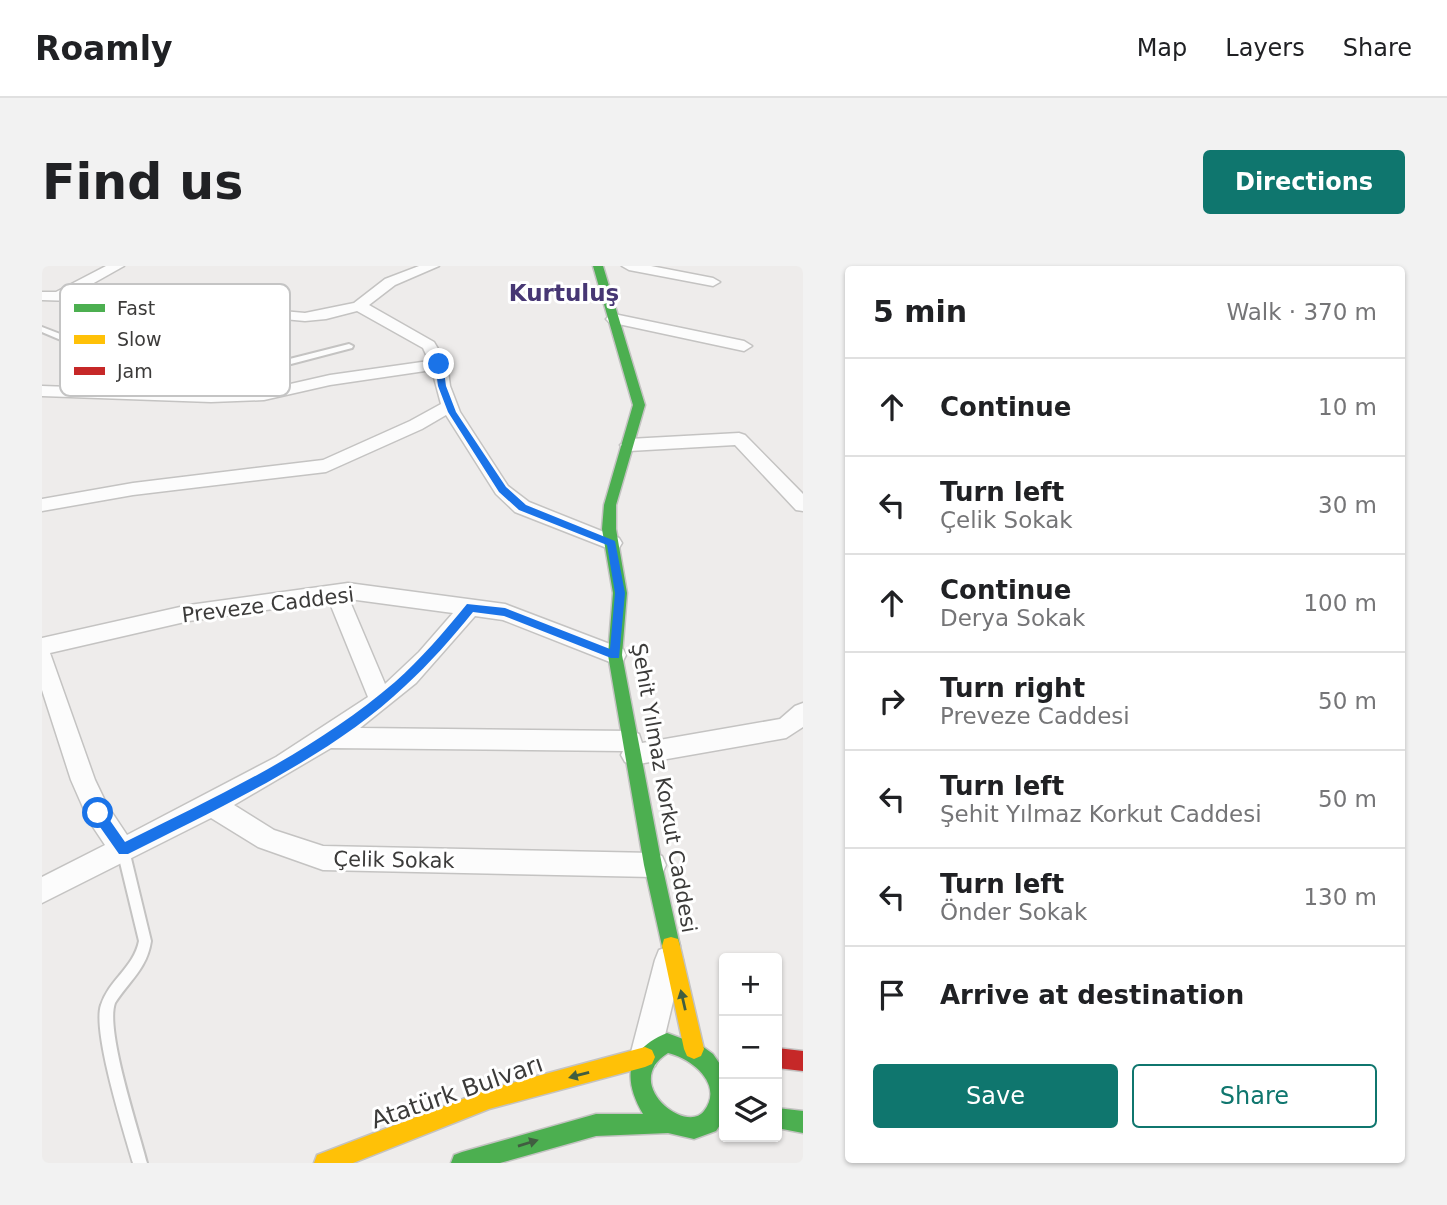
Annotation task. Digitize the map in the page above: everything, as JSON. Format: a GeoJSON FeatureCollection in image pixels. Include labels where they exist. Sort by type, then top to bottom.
{"type":"FeatureCollection","features":[{"type":"Feature","properties":{"kind":"street"},"geometry":{"type":"LineString","coordinates":[[82,284],[117,266]]}},
{"type":"Feature","properties":{"kind":"street"},"geometry":{"type":"LineString","coordinates":[[290,316],[326,316],[359,306],[397,278],[432,266]]}},
{"type":"Feature","properties":{"kind":"street","name":"Şehit Yılmaz Korkut Caddesi"},"geometry":{"type":"LineString","coordinates":[[598,266],[639,405],[610,505],[609,529],[620,593],[615,655],[653,865],[694,1049]]}},
{"type":"Feature","properties":{"kind":"street"},"geometry":{"type":"LineString","coordinates":[[629,266],[713,282]]}},
{"type":"Feature","properties":{"kind":"street"},"geometry":{"type":"LineString","coordinates":[[42,296],[59,296]]}},
{"type":"Feature","properties":{"kind":"street"},"geometry":{"type":"LineString","coordinates":[[359,306],[429,345],[439,364],[442,386],[449,406],[502,490],[523,507],[612,543]]}},
{"type":"Feature","properties":{"kind":"street"},"geometry":{"type":"LineString","coordinates":[[614,319],[744,346]]}},
{"type":"Feature","properties":{"kind":"street"},"geometry":{"type":"LineString","coordinates":[[290,388],[439,364]]}},
{"type":"Feature","properties":{"kind":"street"},"geometry":{"type":"LineString","coordinates":[[42,391],[60,392]]}},
{"type":"Feature","properties":{"kind":"street"},"geometry":{"type":"LineString","coordinates":[[183,396],[228,396]]}},
{"type":"Feature","properties":{"kind":"street"},"geometry":{"type":"LineString","coordinates":[[42,505],[133,489],[326,466],[383,441],[449,406]]}},
{"type":"Feature","properties":{"kind":"street"},"geometry":{"type":"LineString","coordinates":[[629,445],[739,439],[803,505]]}},
{"type":"Feature","properties":{"kind":"street","name":"Preveze Caddesi"},"geometry":{"type":"LineString","coordinates":[[42,646],[189,613],[348,591],[505,612],[615,655]]}},
{"type":"Feature","properties":{"kind":"street"},"geometry":{"type":"LineString","coordinates":[[336,593],[380,701]]}},
{"type":"Feature","properties":{"kind":"street"},"geometry":{"type":"LineString","coordinates":[[42,890],[212,805],[292,761],[327,738],[380,701],[443,642],[470,607]]}},
{"type":"Feature","properties":{"kind":"street"},"geometry":{"type":"LineString","coordinates":[[42,657],[83,779],[98,813],[123,850]]}},
{"type":"Feature","properties":{"kind":"street"},"geometry":{"type":"LineString","coordinates":[[327,738],[632,748],[786,729],[803,713]]}},
{"type":"Feature","properties":{"kind":"street","name":"Çelik Sokak"},"geometry":{"type":"LineString","coordinates":[[212,805],[267,839],[323,858],[653,865]]}},
{"type":"Feature","properties":{"kind":"street"},"geometry":{"type":"LineString","coordinates":[[671,950],[640,1070],[639,1085],[643,1100],[652,1115],[676,1131],[702,1129],[719,1114]]}},
{"type":"Feature","properties":{"kind":"street"},"geometry":{"type":"LineString","coordinates":[[645,1057],[655,1048],[667,1043],[714,1051]]}},
{"type":"Feature","properties":{"kind":"street"},"geometry":{"type":"LineString","coordinates":[[694,1049],[706,1059],[719,1082]]}},
{"type":"Feature","properties":{"kind":"street","name":"Atatürk Bulvarı"},"geometry":{"type":"LineString","coordinates":[[325,1163],[489,1099],[645,1057]]}},
{"type":"Feature","properties":{"kind":"street"},"geometry":{"type":"LineString","coordinates":[[782,1059],[803,1062]]}},
{"type":"Feature","properties":{"kind":"street"},"geometry":{"type":"LineString","coordinates":[[782,1119],[803,1122]]}},
{"type":"Feature","properties":{"kind":"street"},"geometry":{"type":"LineString","coordinates":[[463,1163],[596,1125],[663,1124]]}},
{"type":"Feature","properties":{"kind":"lane"},"geometry":{"type":"LineString","coordinates":[[42,329],[60,336]]}},
{"type":"Feature","properties":{"kind":"lane"},"geometry":{"type":"LineString","coordinates":[[290,362],[349,346]]}},
{"type":"Feature","properties":{"kind":"lane"},"geometry":{"type":"LineString","coordinates":[[123,850],[145,949],[137,967],[111,995],[104,1019],[140,1163]]}},
{"type":"Feature","properties":{"kind":"traffic: fast"},"geometry":{"type":"LineString","coordinates":[[598,266],[639,405],[610,505],[609,529],[620,593],[615,655],[653,865],[671,946]]}},
{"type":"Feature","properties":{"kind":"traffic: fast"},"geometry":{"type":"LineString","coordinates":[[667,1043],[701,1057],[717,1078],[721,1101],[708,1124],[694,1129],[679,1127],[664,1119],[651,1107],[642,1092],[640,1076],[645,1059],[667,1043]]}},
{"type":"Feature","properties":{"kind":"traffic: fast"},"geometry":{"type":"LineString","coordinates":[[782,1119],[803,1122]]}},
{"type":"Feature","properties":{"kind":"traffic: fast"},"geometry":{"type":"LineString","coordinates":[[462,1163],[596,1125],[663,1124]]}},
{"type":"Feature","properties":{"kind":"traffic: slow"},"geometry":{"type":"LineString","coordinates":[[671,946],[694,1049]]}},
{"type":"Feature","properties":{"kind":"traffic: slow"},"geometry":{"type":"LineString","coordinates":[[325,1163],[489,1099],[645,1057]]}},
{"type":"Feature","properties":{"kind":"traffic: jam"},"geometry":{"type":"LineString","coordinates":[[782,1059],[803,1061]]}},
{"type":"Feature","properties":{"kind":"district","name":"Kurtuluş"},"geometry":{"type":"Point","coordinates":[564,293]}},
{"type":"Feature","properties":{"kind":"route"},"geometry":{"type":"LineString","coordinates":[[98,813],[123,850],[292,761],[362,715],[400,685],[443,642],[470,607],[505,612],[615,655],[620,593],[612,543],[523,507],[502,490],[452,412],[442,386],[439,364]]}}]}
